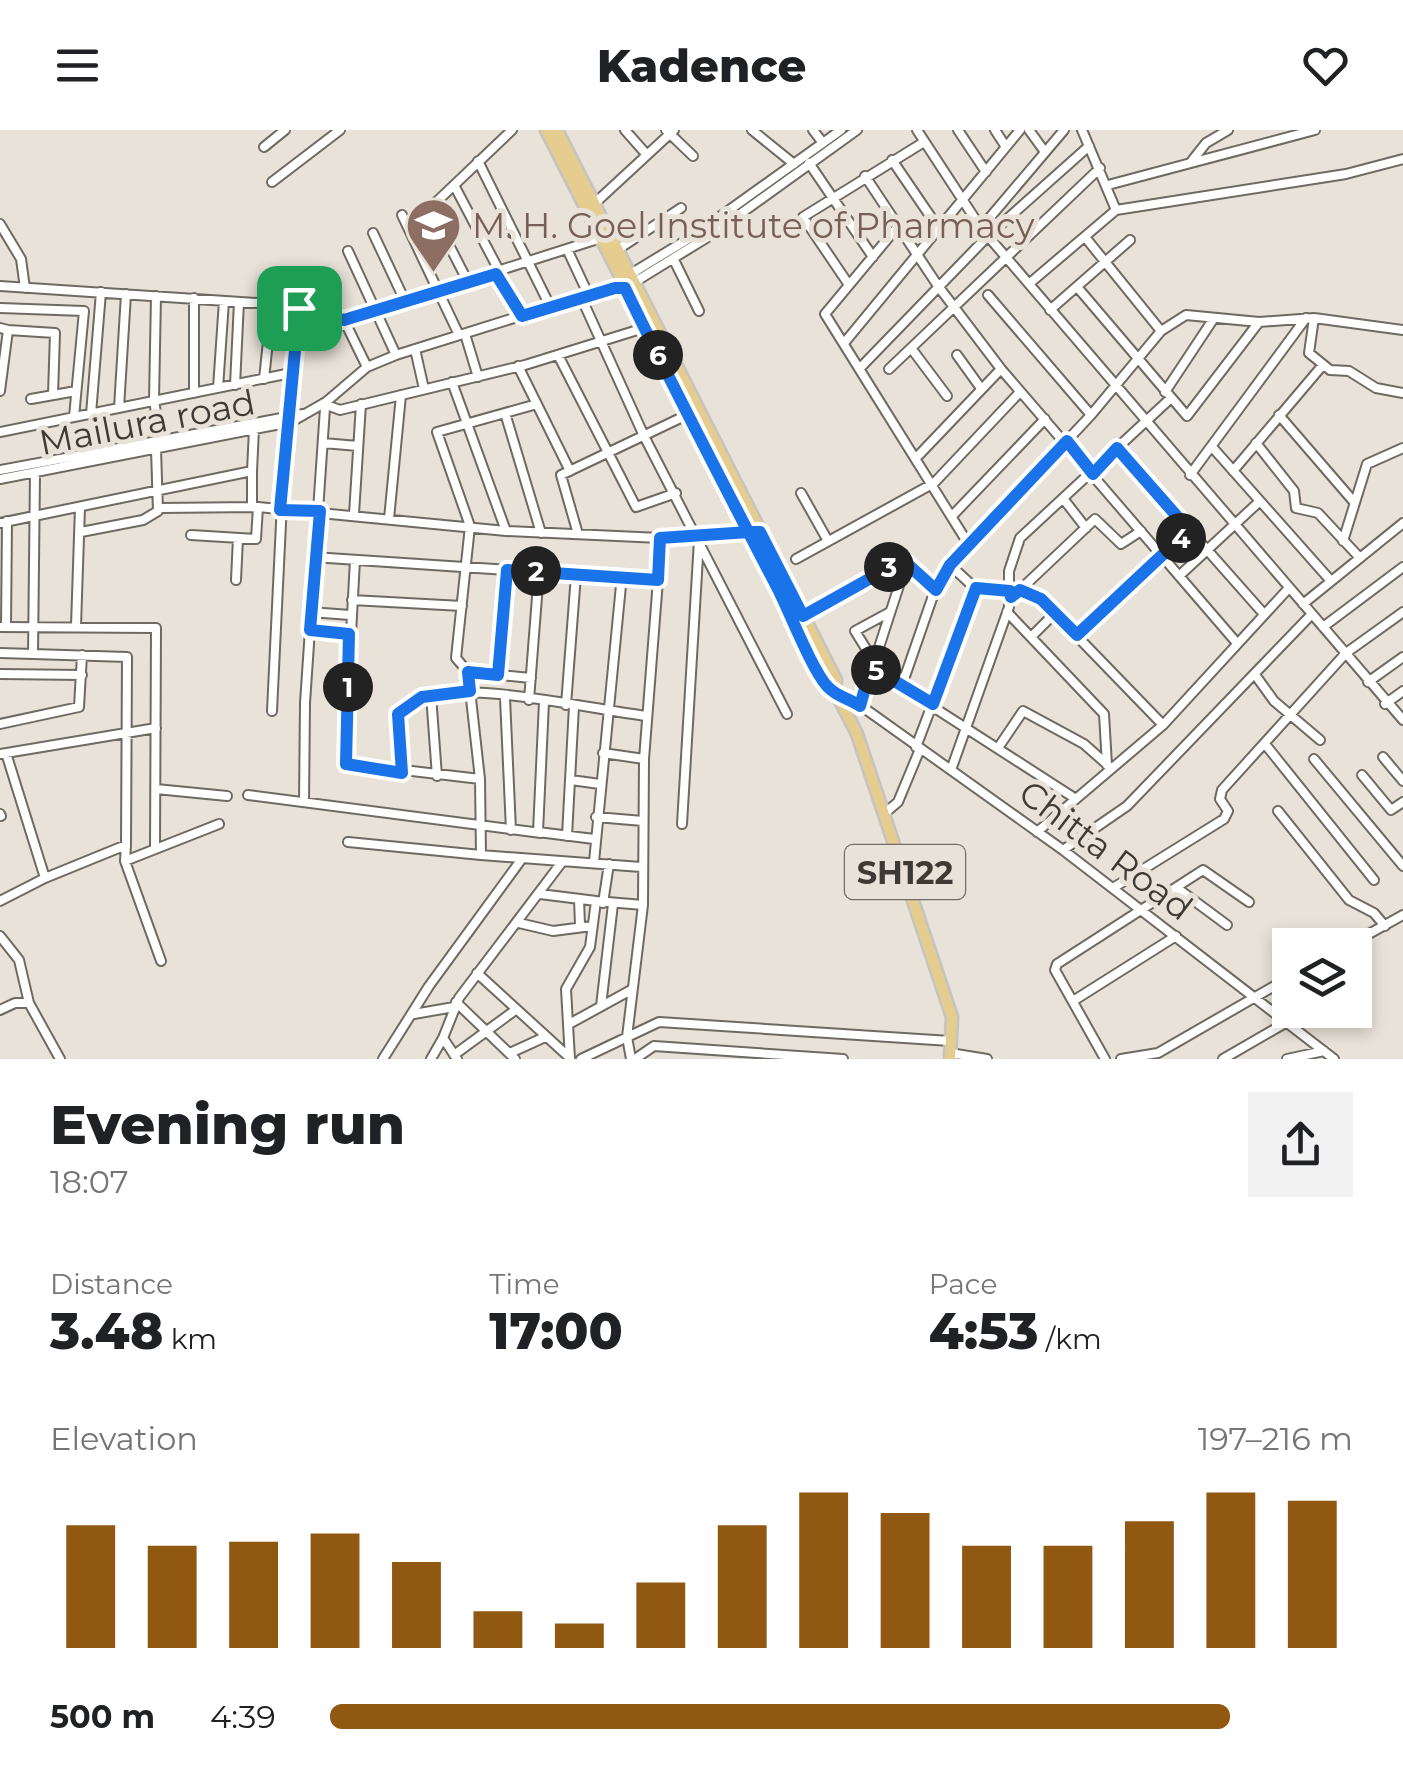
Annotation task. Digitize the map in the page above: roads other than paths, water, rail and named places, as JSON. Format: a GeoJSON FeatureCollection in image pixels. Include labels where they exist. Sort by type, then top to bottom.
{"type":"FeatureCollection","features":[{"type":"Feature","properties":{"kind":"main road","name":"SH122"},"geometry":{"type":"LineString","coordinates":[[546,130],[688,414],[754,532],[828,687],[836,694],[863,748],[952,1017],[950,1056]]}},
{"type":"Feature","properties":{"kind":"main road"},"geometry":{"type":"LineString","coordinates":[[557,130],[617,250],[625,283],[836,680],[836,694]]}},
{"type":"Feature","properties":{"kind":"street"},"geometry":{"type":"LineString","coordinates":[[264,147],[285,130]]}},
{"type":"Feature","properties":{"kind":"street"},"geometry":{"type":"LineString","coordinates":[[272,182],[340,130]]}},
{"type":"Feature","properties":{"kind":"street"},"geometry":{"type":"LineString","coordinates":[[468,282],[430,208],[512,130]]}},
{"type":"Feature","properties":{"kind":"street"},"geometry":{"type":"LineString","coordinates":[[625,130],[647,154]]}},
{"type":"Feature","properties":{"kind":"street"},"geometry":{"type":"LineString","coordinates":[[752,130],[794,164]]}},
{"type":"Feature","properties":{"kind":"street"},"geometry":{"type":"LineString","coordinates":[[813,130],[822,142]]}},
{"type":"Feature","properties":{"kind":"street"},"geometry":{"type":"LineString","coordinates":[[625,283],[841,130]]}},
{"type":"Feature","properties":{"kind":"street"},"geometry":{"type":"LineString","coordinates":[[625,283],[674,260],[857,130]]}},
{"type":"Feature","properties":{"kind":"street"},"geometry":{"type":"LineString","coordinates":[[917,130],[984,232],[1346,652],[1385,704],[1403,720]]}},
{"type":"Feature","properties":{"kind":"street"},"geometry":{"type":"LineString","coordinates":[[958,130],[986,172]]}},
{"type":"Feature","properties":{"kind":"street"},"geometry":{"type":"LineString","coordinates":[[994,130],[1006,147]]}},
{"type":"Feature","properties":{"kind":"street"},"geometry":{"type":"LineString","coordinates":[[845,342],[1020,130]]}},
{"type":"Feature","properties":{"kind":"street"},"geometry":{"type":"LineString","coordinates":[[1029,130],[1045,152]]}},
{"type":"Feature","properties":{"kind":"street"},"geometry":{"type":"LineString","coordinates":[[861,367],[938,286],[1064,130]]}},
{"type":"Feature","properties":{"kind":"street"},"geometry":{"type":"LineString","coordinates":[[1082,130],[1116,210]]}},
{"type":"Feature","properties":{"kind":"street"},"geometry":{"type":"LineString","coordinates":[[1190,163],[1206,143],[1228,130]]}},
{"type":"Feature","properties":{"kind":"street"},"geometry":{"type":"LineString","coordinates":[[1108,185],[1315,130]]}},
{"type":"Feature","properties":{"kind":"street"},"geometry":{"type":"LineString","coordinates":[[594,204],[670,131],[693,156]]}},
{"type":"Feature","properties":{"kind":"street"},"geometry":{"type":"LineString","coordinates":[[849,285],[803,218],[924,142]]}},
{"type":"Feature","properties":{"kind":"street"},"geometry":{"type":"LineString","coordinates":[[984,232],[1089,146]]}},
{"type":"Feature","properties":{"kind":"street"},"geometry":{"type":"LineString","coordinates":[[1030,283],[1116,210],[1346,174],[1403,159]]}},
{"type":"Feature","properties":{"kind":"street"},"geometry":{"type":"LineString","coordinates":[[892,160],[939,229]]}},
{"type":"Feature","properties":{"kind":"street"},"geometry":{"type":"LineString","coordinates":[[478,161],[531,260],[551,308]]}},
{"type":"Feature","properties":{"kind":"street"},"geometry":{"type":"LineString","coordinates":[[808,163],[873,258]]}},
{"type":"Feature","properties":{"kind":"street"},"geometry":{"type":"LineString","coordinates":[[888,370],[1100,168]]}},
{"type":"Feature","properties":{"kind":"street"},"geometry":{"type":"LineString","coordinates":[[865,176],[938,286],[1001,369],[1067,441],[1236,642]]}},
{"type":"Feature","properties":{"kind":"street"},"geometry":{"type":"LineString","coordinates":[[454,185],[496,274],[522,316]]}},
{"type":"Feature","properties":{"kind":"street"},"geometry":{"type":"LineString","coordinates":[[617,250],[681,208]]}},
{"type":"Feature","properties":{"kind":"street"},"geometry":{"type":"LineString","coordinates":[[402,216],[462,334],[478,377]]}},
{"type":"Feature","properties":{"kind":"street"},"geometry":{"type":"LineString","coordinates":[[0,224],[22,259],[25,288]]}},
{"type":"Feature","properties":{"kind":"street"},"geometry":{"type":"LineString","coordinates":[[899,225],[825,314],[969,545]]}},
{"type":"Feature","properties":{"kind":"street"},"geometry":{"type":"LineString","coordinates":[[374,233],[405,301]]}},
{"type":"Feature","properties":{"kind":"street"},"geometry":{"type":"LineString","coordinates":[[1085,237],[1161,330]]}},
{"type":"Feature","properties":{"kind":"street"},"geometry":{"type":"LineString","coordinates":[[0,286],[272,304],[344,320],[600,238]]}},
{"type":"Feature","properties":{"kind":"street"},"geometry":{"type":"LineString","coordinates":[[1050,310],[1130,240]]}},
{"type":"Feature","properties":{"kind":"street"},"geometry":{"type":"LineString","coordinates":[[566,249],[600,342],[644,436],[699,536],[787,714]]}},
{"type":"Feature","properties":{"kind":"street"},"geometry":{"type":"LineString","coordinates":[[348,252],[372,311],[396,355]]}},
{"type":"Feature","properties":{"kind":"street"},"geometry":{"type":"LineString","coordinates":[[674,260],[699,310]]}},
{"type":"Feature","properties":{"kind":"street","name":"Mailura road"},"geometry":{"type":"LineString","coordinates":[[0,470],[302,414],[324,406],[367,367],[396,355],[625,283]]}},
{"type":"Feature","properties":{"kind":"street"},"geometry":{"type":"LineString","coordinates":[[1078,288],[1188,416],[1259,322]]}},
{"type":"Feature","properties":{"kind":"street"},"geometry":{"type":"LineString","coordinates":[[91,414],[101,292]]}},
{"type":"Feature","properties":{"kind":"street"},"geometry":{"type":"LineString","coordinates":[[119,408],[126,294]]}},
{"type":"Feature","properties":{"kind":"street"},"geometry":{"type":"LineString","coordinates":[[988,295],[1091,415]]}},
{"type":"Feature","properties":{"kind":"street"},"geometry":{"type":"LineString","coordinates":[[156,296],[154,400],[160,439]]}},
{"type":"Feature","properties":{"kind":"street"},"geometry":{"type":"LineString","coordinates":[[194,298],[194,393]]}},
{"type":"Feature","properties":{"kind":"street"},"geometry":{"type":"LineString","coordinates":[[218,388],[224,301]]}},
{"type":"Feature","properties":{"kind":"street"},"geometry":{"type":"LineString","coordinates":[[234,385],[239,302]]}},
{"type":"Feature","properties":{"kind":"street"},"geometry":{"type":"LineString","coordinates":[[264,379],[272,304]]}},
{"type":"Feature","properties":{"kind":"street"},"geometry":{"type":"LineString","coordinates":[[0,308],[84,311],[74,418]]}},
{"type":"Feature","properties":{"kind":"street"},"geometry":{"type":"LineString","coordinates":[[272,710],[280,510],[299,308]]}},
{"type":"Feature","properties":{"kind":"street"},"geometry":{"type":"LineString","coordinates":[[902,685],[936,590],[950,565],[1091,415],[1161,330],[1186,315],[1259,322],[1310,318],[1403,330]]}},
{"type":"Feature","properties":{"kind":"street"},"geometry":{"type":"LineString","coordinates":[[1014,593],[1008,571],[1020,538],[1093,474],[1168,395],[1214,318]]}},
{"type":"Feature","properties":{"kind":"street"},"geometry":{"type":"LineString","coordinates":[[1310,318],[1308,350],[1322,366],[1356,373],[1376,388],[1403,393]]}},
{"type":"Feature","properties":{"kind":"street"},"geometry":{"type":"LineString","coordinates":[[1190,475],[1310,318]]}},
{"type":"Feature","properties":{"kind":"street"},"geometry":{"type":"LineString","coordinates":[[344,320],[367,367]]}},
{"type":"Feature","properties":{"kind":"street"},"geometry":{"type":"LineString","coordinates":[[304,802],[310,612],[320,511],[324,406],[361,404],[478,377],[644,328]]}},
{"type":"Feature","properties":{"kind":"street"},"geometry":{"type":"LineString","coordinates":[[0,392],[4,330],[55,333],[53,395]]}},
{"type":"Feature","properties":{"kind":"street"},"geometry":{"type":"LineString","coordinates":[[415,348],[424,389]]}},
{"type":"Feature","properties":{"kind":"street"},"geometry":{"type":"LineString","coordinates":[[911,348],[947,396]]}},
{"type":"Feature","properties":{"kind":"street"},"geometry":{"type":"LineString","coordinates":[[558,354],[636,507],[676,492]]}},
{"type":"Feature","properties":{"kind":"street"},"geometry":{"type":"LineString","coordinates":[[957,355],[980,387]]}},
{"type":"Feature","properties":{"kind":"street"},"geometry":{"type":"LineString","coordinates":[[518,366],[570,471]]}},
{"type":"Feature","properties":{"kind":"street"},"geometry":{"type":"LineString","coordinates":[[1233,471],[1322,366]]}},
{"type":"Feature","properties":{"kind":"street"},"geometry":{"type":"LineString","coordinates":[[916,457],[1001,369]]}},
{"type":"Feature","properties":{"kind":"street"},"geometry":{"type":"LineString","coordinates":[[0,432],[291,374]]}},
{"type":"Feature","properties":{"kind":"street"},"geometry":{"type":"LineString","coordinates":[[452,382],[506,531]]}},
{"type":"Feature","properties":{"kind":"street"},"geometry":{"type":"LineString","coordinates":[[31,399],[76,391]]}},
{"type":"Feature","properties":{"kind":"street"},"geometry":{"type":"LineString","coordinates":[[796,559],[934,484],[1020,392]]}},
{"type":"Feature","properties":{"kind":"street"},"geometry":{"type":"LineString","coordinates":[[390,519],[401,395]]}},
{"type":"Feature","properties":{"kind":"street"},"geometry":{"type":"LineString","coordinates":[[354,514],[361,404]]}},
{"type":"Feature","properties":{"kind":"street"},"geometry":{"type":"LineString","coordinates":[[481,855],[480,779],[468,672],[456,658],[470,526],[437,432],[537,404]]}},
{"type":"Feature","properties":{"kind":"street"},"geometry":{"type":"LineString","coordinates":[[505,413],[542,532]]}},
{"type":"Feature","properties":{"kind":"street"},"geometry":{"type":"LineString","coordinates":[[578,534],[561,476],[688,414]]}},
{"type":"Feature","properties":{"kind":"street"},"geometry":{"type":"LineString","coordinates":[[1279,415],[1354,502]]}},
{"type":"Feature","properties":{"kind":"street","name":"Mailura road"},"geometry":{"type":"LineString","coordinates":[[0,479],[254,429],[287,417]]}},
{"type":"Feature","properties":{"kind":"street"},"geometry":{"type":"LineString","coordinates":[[952,516],[1045,419]]}},
{"type":"Feature","properties":{"kind":"street"},"geometry":{"type":"LineString","coordinates":[[192,535],[256,539],[254,429]]}},
{"type":"Feature","properties":{"kind":"street"},"geometry":{"type":"LineString","coordinates":[[1256,442],[1294,491],[1296,508],[1318,514],[1360,558]]}},
{"type":"Feature","properties":{"kind":"street"},"geometry":{"type":"LineString","coordinates":[[323,443],[358,446]]}},
{"type":"Feature","properties":{"kind":"street"},"geometry":{"type":"LineString","coordinates":[[1117,448],[1264,614]]}},
{"type":"Feature","properties":{"kind":"street"},"geometry":{"type":"LineString","coordinates":[[1213,448],[1331,581]]}},
{"type":"Feature","properties":{"kind":"street"},"geometry":{"type":"LineString","coordinates":[[1343,541],[1367,464],[1403,448]]}},
{"type":"Feature","properties":{"kind":"street"},"geometry":{"type":"LineString","coordinates":[[156,449],[160,508]]}},
{"type":"Feature","properties":{"kind":"street"},"geometry":{"type":"LineString","coordinates":[[155,849],[156,628],[3,627],[4,522],[252,470]]}},
{"type":"Feature","properties":{"kind":"street"},"geometry":{"type":"LineString","coordinates":[[33,654],[35,472]]}},
{"type":"Feature","properties":{"kind":"street"},"geometry":{"type":"LineString","coordinates":[[801,493],[828,541]]}},
{"type":"Feature","properties":{"kind":"street"},"geometry":{"type":"LineString","coordinates":[[1179,576],[1260,500]]}},
{"type":"Feature","properties":{"kind":"street"},"geometry":{"type":"LineString","coordinates":[[1065,501],[1086,528]]}},
{"type":"Feature","properties":{"kind":"street"},"geometry":{"type":"LineString","coordinates":[[951,770],[1014,593],[1116,501]]}},
{"type":"Feature","properties":{"kind":"street"},"geometry":{"type":"LineString","coordinates":[[81,532],[143,520],[160,508],[255,507],[506,531],[660,538],[754,532]]}},
{"type":"Feature","properties":{"kind":"street"},"geometry":{"type":"LineString","coordinates":[[76,626],[80,508]]}},
{"type":"Feature","properties":{"kind":"street"},"geometry":{"type":"LineString","coordinates":[[1100,519],[1121,544],[1141,531]]}},
{"type":"Feature","properties":{"kind":"street"},"geometry":{"type":"LineString","coordinates":[[1302,604],[1403,522]]}},
{"type":"Feature","properties":{"kind":"street"},"geometry":{"type":"LineString","coordinates":[[1077,635],[1189,530]]}},
{"type":"Feature","properties":{"kind":"street"},"geometry":{"type":"LineString","coordinates":[[682,824],[699,536]]}},
{"type":"Feature","properties":{"kind":"street"},"geometry":{"type":"LineString","coordinates":[[236,580],[238,538]]}},
{"type":"Feature","properties":{"kind":"street"},"geometry":{"type":"LineString","coordinates":[[660,538],[644,759],[643,905],[627,1038],[633,1059],[650,1047],[751,1057],[841,1059]]}},
{"type":"Feature","properties":{"kind":"street"},"geometry":{"type":"LineString","coordinates":[[313,557],[658,580]]}},
{"type":"Feature","properties":{"kind":"street"},"geometry":{"type":"LineString","coordinates":[[355,560],[344,763],[402,773],[480,779]]}},
{"type":"Feature","properties":{"kind":"street"},"geometry":{"type":"LineString","coordinates":[[803,616],[907,561]]}},
{"type":"Feature","properties":{"kind":"street"},"geometry":{"type":"LineString","coordinates":[[907,561],[936,590]]}},
{"type":"Feature","properties":{"kind":"street"},"geometry":{"type":"LineString","coordinates":[[860,706],[907,561]]}},
{"type":"Feature","properties":{"kind":"street"},"geometry":{"type":"LineString","coordinates":[[950,565],[976,588],[1041,599],[1163,725]]}},
{"type":"Feature","properties":{"kind":"street"},"geometry":{"type":"LineString","coordinates":[[1323,627],[1403,567]]}},
{"type":"Feature","properties":{"kind":"street"},"geometry":{"type":"LineString","coordinates":[[498,675],[507,570]]}},
{"type":"Feature","properties":{"kind":"street"},"geometry":{"type":"LineString","coordinates":[[529,700],[539,572]]}},
{"type":"Feature","properties":{"kind":"street"},"geometry":{"type":"LineString","coordinates":[[567,836],[576,575]]}},
{"type":"Feature","properties":{"kind":"street"},"geometry":{"type":"LineString","coordinates":[[594,862],[622,575]]}},
{"type":"Feature","properties":{"kind":"street"},"geometry":{"type":"LineString","coordinates":[[884,812],[898,802],[976,588]]}},
{"type":"Feature","properties":{"kind":"street"},"geometry":{"type":"LineString","coordinates":[[1037,832],[1163,725],[1288,589]]}},
{"type":"Feature","properties":{"kind":"street"},"geometry":{"type":"LineString","coordinates":[[352,600],[462,606]]}},
{"type":"Feature","properties":{"kind":"street"},"geometry":{"type":"LineString","coordinates":[[310,612],[350,616]]}},
{"type":"Feature","properties":{"kind":"street"},"geometry":{"type":"LineString","coordinates":[[890,612],[855,631],[872,664],[1076,799]]}},
{"type":"Feature","properties":{"kind":"street"},"geometry":{"type":"LineString","coordinates":[[1007,612],[1104,714],[1110,767]]}},
{"type":"Feature","properties":{"kind":"street"},"geometry":{"type":"LineString","coordinates":[[1113,888],[1224,819],[1228,811],[1219,795],[1346,652],[1403,612]]}},
{"type":"Feature","properties":{"kind":"street"},"geometry":{"type":"LineString","coordinates":[[1030,637],[1055,613]]}},
{"type":"Feature","properties":{"kind":"street"},"geometry":{"type":"LineString","coordinates":[[1063,850],[1127,806],[1312,614]]}},
{"type":"Feature","properties":{"kind":"street"},"geometry":{"type":"LineString","coordinates":[[310,630],[349,634]]}},
{"type":"Feature","properties":{"kind":"street"},"geometry":{"type":"LineString","coordinates":[[0,653],[127,657],[125,860],[161,961]]}},
{"type":"Feature","properties":{"kind":"street"},"geometry":{"type":"LineString","coordinates":[[0,724],[79,707],[82,656]]}},
{"type":"Feature","properties":{"kind":"street"},"geometry":{"type":"LineString","coordinates":[[1368,682],[1403,657]]}},
{"type":"Feature","properties":{"kind":"street"},"geometry":{"type":"LineString","coordinates":[[468,672],[531,678]]}},
{"type":"Feature","properties":{"kind":"street"},"geometry":{"type":"LineString","coordinates":[[0,674],[82,675]]}},
{"type":"Feature","properties":{"kind":"street"},"geometry":{"type":"LineString","coordinates":[[1256,676],[1291,716],[1320,740]]}},
{"type":"Feature","properties":{"kind":"street"},"geometry":{"type":"LineString","coordinates":[[402,773],[395,718],[413,702],[431,694],[470,691],[646,716]]}},
{"type":"Feature","properties":{"kind":"street"},"geometry":{"type":"LineString","coordinates":[[1385,704],[1403,691]]}},
{"type":"Feature","properties":{"kind":"street"},"geometry":{"type":"LineString","coordinates":[[431,694],[437,776]]}},
{"type":"Feature","properties":{"kind":"street","name":"Chitta Road"},"geometry":{"type":"LineString","coordinates":[[836,694],[860,706],[1063,850],[1272,1011]]}},
{"type":"Feature","properties":{"kind":"street"},"geometry":{"type":"LineString","coordinates":[[505,698],[511,830]]}},
{"type":"Feature","properties":{"kind":"street"},"geometry":{"type":"LineString","coordinates":[[541,832],[544,702]]}},
{"type":"Feature","properties":{"kind":"street"},"geometry":{"type":"LineString","coordinates":[[998,748],[1022,711],[1084,744],[1110,767]]}},
{"type":"Feature","properties":{"kind":"street"},"geometry":{"type":"LineString","coordinates":[[45,878],[3,753],[156,728]]}},
{"type":"Feature","properties":{"kind":"street"},"geometry":{"type":"LineString","coordinates":[[1265,744],[1374,880]]}},
{"type":"Feature","properties":{"kind":"street"},"geometry":{"type":"LineString","coordinates":[[604,753],[644,759]]}},
{"type":"Feature","properties":{"kind":"street"},"geometry":{"type":"LineString","coordinates":[[1383,757],[1403,781]]}},
{"type":"Feature","properties":{"kind":"street"},"geometry":{"type":"LineString","coordinates":[[1314,759],[1403,866]]}},
{"type":"Feature","properties":{"kind":"street"},"geometry":{"type":"LineString","coordinates":[[1362,775],[1391,810],[1403,802]]}},
{"type":"Feature","properties":{"kind":"street"},"geometry":{"type":"LineString","coordinates":[[571,780],[600,784]]}},
{"type":"Feature","properties":{"kind":"street"},"geometry":{"type":"LineString","coordinates":[[156,789],[227,796]]}},
{"type":"Feature","properties":{"kind":"street"},"geometry":{"type":"LineString","coordinates":[[248,795],[594,839]]}},
{"type":"Feature","properties":{"kind":"street"},"geometry":{"type":"LineString","coordinates":[[1278,811],[1349,900],[1374,913],[1385,926]]}},
{"type":"Feature","properties":{"kind":"street"},"geometry":{"type":"LineString","coordinates":[[596,817],[643,821]]}},
{"type":"Feature","properties":{"kind":"street"},"geometry":{"type":"LineString","coordinates":[[125,860],[219,824]]}},
{"type":"Feature","properties":{"kind":"street"},"geometry":{"type":"LineString","coordinates":[[348,842],[521,860],[641,867]]}},
{"type":"Feature","properties":{"kind":"street"},"geometry":{"type":"LineString","coordinates":[[0,901],[126,844]]}},
{"type":"Feature","properties":{"kind":"street"},"geometry":{"type":"LineString","coordinates":[[383,1059],[429,986],[521,860]]}},
{"type":"Feature","properties":{"kind":"street"},"geometry":{"type":"LineString","coordinates":[[431,1059],[444,1038],[455,1004],[562,862]]}},
{"type":"Feature","properties":{"kind":"street"},"geometry":{"type":"LineString","coordinates":[[601,1006],[609,864]]}},
{"type":"Feature","properties":{"kind":"street"},"geometry":{"type":"LineString","coordinates":[[1105,1059],[1056,970],[1057,964],[1208,870],[1248,902]]}},
{"type":"Feature","properties":{"kind":"street"},"geometry":{"type":"LineString","coordinates":[[1177,888],[1227,924]]}},
{"type":"Feature","properties":{"kind":"street"},"geometry":{"type":"LineString","coordinates":[[540,894],[643,905]]}},
{"type":"Feature","properties":{"kind":"street"},"geometry":{"type":"LineString","coordinates":[[579,900],[580,925]]}},
{"type":"Feature","properties":{"kind":"street"},"geometry":{"type":"LineString","coordinates":[[570,1058],[566,989],[590,947],[592,926],[604,903]]}},
{"type":"Feature","properties":{"kind":"street"},"geometry":{"type":"LineString","coordinates":[[1372,933],[1403,916]]}},
{"type":"Feature","properties":{"kind":"street"},"geometry":{"type":"LineString","coordinates":[[519,923],[553,931],[592,926]]}},
{"type":"Feature","properties":{"kind":"street"},"geometry":{"type":"LineString","coordinates":[[0,936],[21,964],[29,1003],[60,1059]]}},
{"type":"Feature","properties":{"kind":"street"},"geometry":{"type":"LineString","coordinates":[[1072,1000],[1176,936]]}},
{"type":"Feature","properties":{"kind":"street"},"geometry":{"type":"LineString","coordinates":[[477,973],[514,1011],[570,1058]]}},
{"type":"Feature","properties":{"kind":"street"},"geometry":{"type":"LineString","coordinates":[[1121,1059],[1155,1054],[1272,987]]}},
{"type":"Feature","properties":{"kind":"street"},"geometry":{"type":"LineString","coordinates":[[569,1024],[632,990]]}},
{"type":"Feature","properties":{"kind":"street"},"geometry":{"type":"LineString","coordinates":[[0,1010],[29,1003]]}},
{"type":"Feature","properties":{"kind":"street"},"geometry":{"type":"LineString","coordinates":[[414,1014],[455,1004]]}},
{"type":"Feature","properties":{"kind":"street"},"geometry":{"type":"LineString","coordinates":[[455,1004],[512,1056],[546,1037]]}},
{"type":"Feature","properties":{"kind":"street"},"geometry":{"type":"LineString","coordinates":[[444,1038],[455,1057],[514,1011]]}},
{"type":"Feature","properties":{"kind":"street"},"geometry":{"type":"LineString","coordinates":[[581,1059],[659,1022],[950,1040]]}},
{"type":"Feature","properties":{"kind":"street"},"geometry":{"type":"LineString","coordinates":[[1223,1059],[1277,1028]]}},
{"type":"Feature","properties":{"kind":"street","name":"Chitta Road"},"geometry":{"type":"LineString","coordinates":[[1295,1028],[1334,1059]]}},
{"type":"Feature","properties":{"kind":"street"},"geometry":{"type":"LineString","coordinates":[[666,1047],[668,1059]]}},
{"type":"Feature","properties":{"kind":"street"},"geometry":{"type":"LineString","coordinates":[[1287,1059],[1324,1051]]}},
{"type":"Feature","properties":{"kind":"street"},"geometry":{"type":"LineString","coordinates":[[950,1056],[987,1059]]}},
{"type":"Feature","properties":{"kind":"place","name":"M. H. Goel Institute of Pharmacy"},"geometry":{"type":"Point","coordinates":[433,274]}}]}
